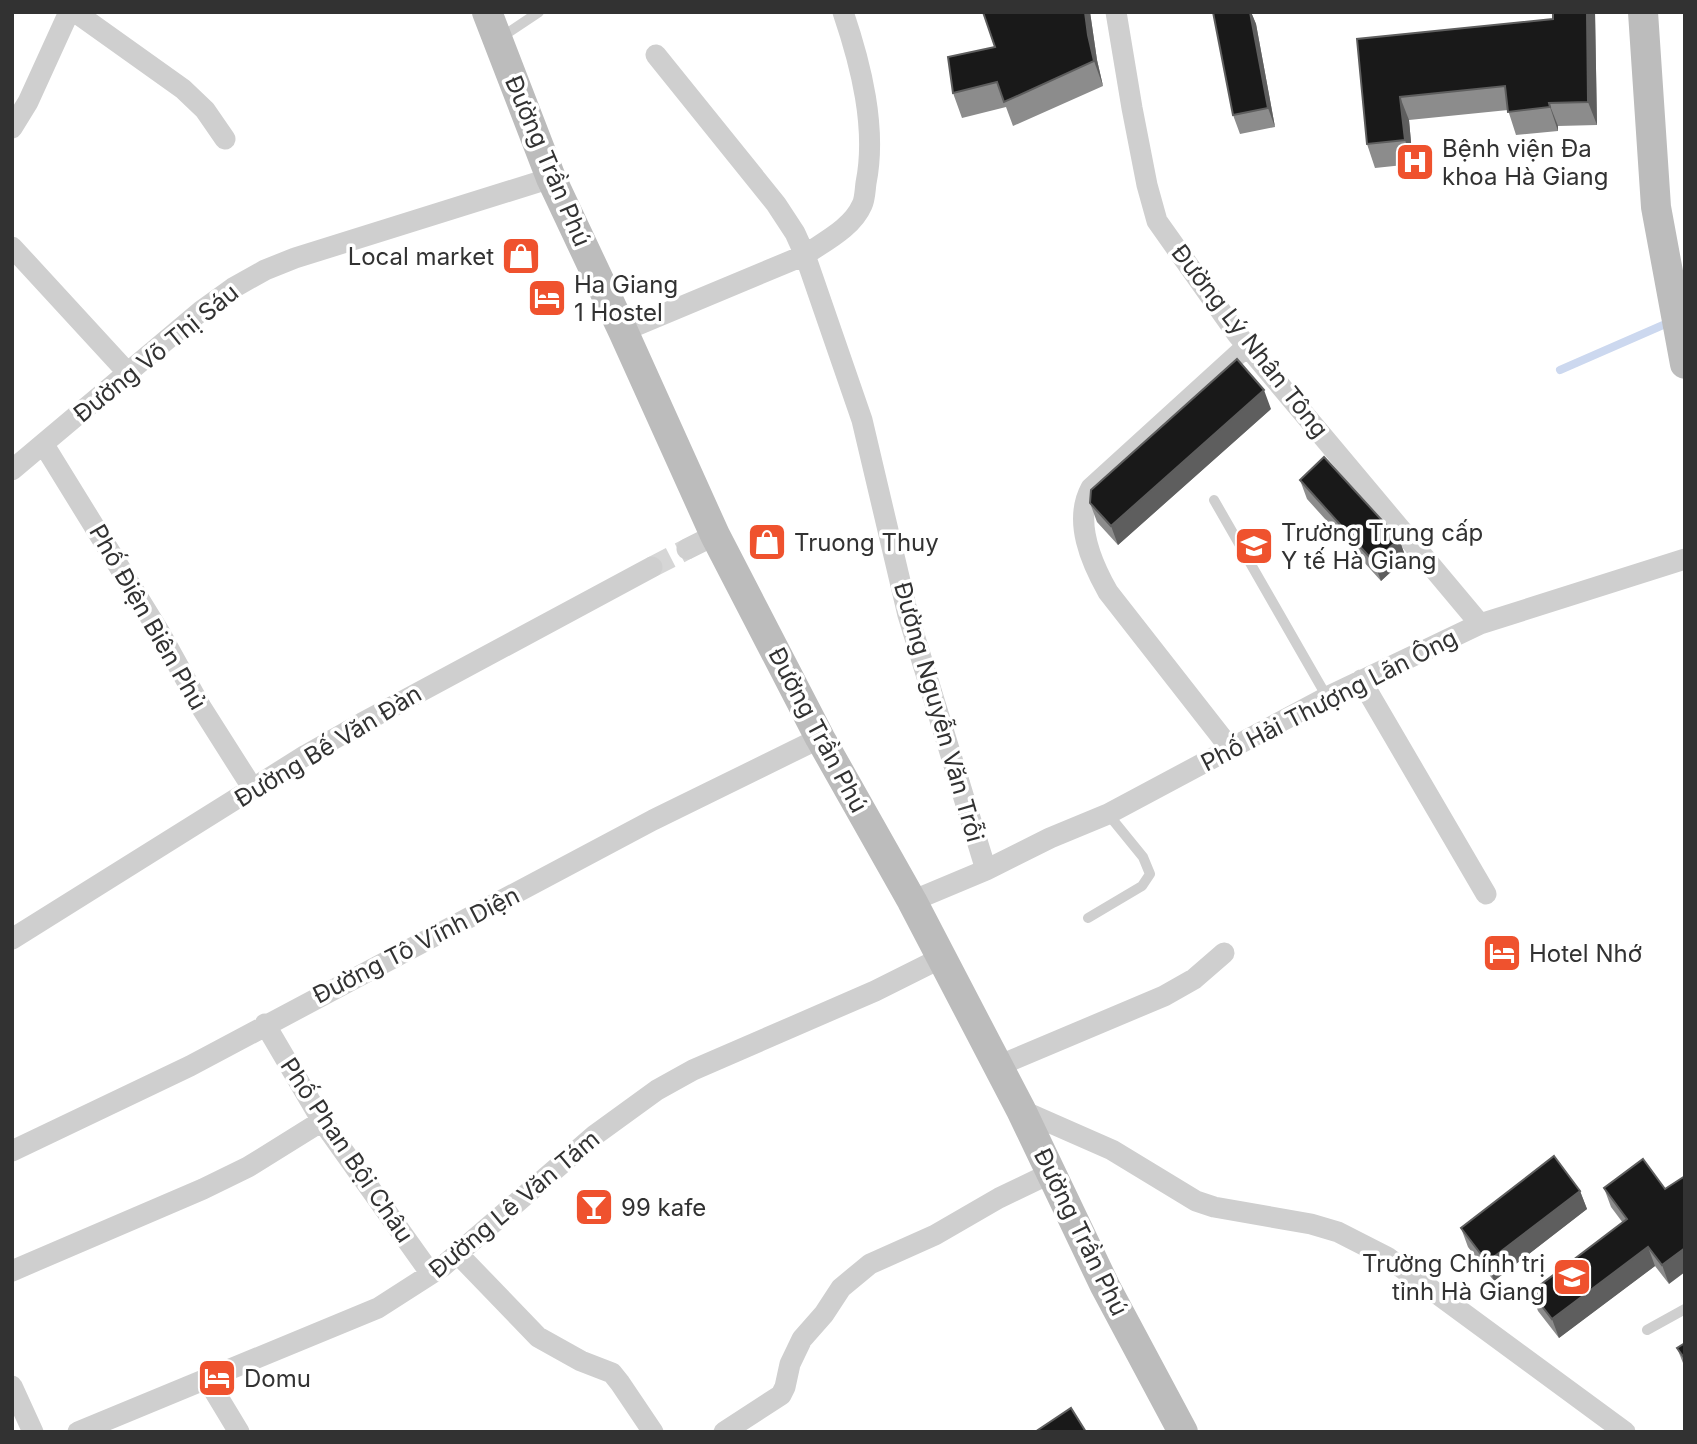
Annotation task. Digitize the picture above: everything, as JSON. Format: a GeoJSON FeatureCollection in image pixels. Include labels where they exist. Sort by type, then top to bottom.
{"type":"FeatureCollection","features":[{"type":"Feature","properties":{"kind":"main road","name":"Đường Trần Phú"},"geometry":{"type":"LineString","coordinates":[[486,12],[551,178],[715,535],[820,738],[912,901],[1021,1110],[1105,1286],[1182,1432]]}},
{"type":"Feature","properties":{"kind":"main road"},"geometry":{"type":"LineString","coordinates":[[1643,12],[1656,207],[1676,297],[1682,355]]}},
{"type":"Feature","properties":{"kind":"street"},"geometry":{"type":"LineString","coordinates":[[12,128],[28,102],[69,12]]}},
{"type":"Feature","properties":{"kind":"street"},"geometry":{"type":"LineString","coordinates":[[75,12],[183,89],[205,110],[225,139]]}},
{"type":"Feature","properties":{"kind":"street"},"geometry":{"type":"LineString","coordinates":[[623,331],[805,255],[846,227],[862,205],[871,150],[860,71],[843,12]]}},
{"type":"Feature","properties":{"kind":"street","name":"Đường Lý Nhân Tông"},"geometry":{"type":"LineString","coordinates":[[1116,12],[1147,185],[1157,220],[1247,346],[1480,624]]}},
{"type":"Feature","properties":{"kind":"street","name":"Đường Nguyễn Văn Trỗi"},"geometry":{"type":"LineString","coordinates":[[656,55],[776,204],[795,233],[862,420],[908,615],[986,870],[912,901]]}},
{"type":"Feature","properties":{"kind":"street","name":"Đường Võ Thị Sáu"},"geometry":{"type":"LineString","coordinates":[[12,470],[201,311],[233,288],[265,270],[328,247],[551,178]]}},
{"type":"Feature","properties":{"kind":"street"},"geometry":{"type":"LineString","coordinates":[[12,247],[127,372]]}},
{"type":"Feature","properties":{"kind":"street"},"geometry":{"type":"LineString","coordinates":[[1230,748],[1108,592],[1087,544],[1083,513],[1084,500],[1091,488],[1247,346]]}},
{"type":"Feature","properties":{"kind":"street","name":"Phố Điện Biên Phủ"},"geometry":{"type":"LineString","coordinates":[[44,445],[253,789]]}},
{"type":"Feature","properties":{"kind":"street"},"geometry":{"type":"LineString","coordinates":[[687,549],[715,535]]}},
{"type":"Feature","properties":{"kind":"street","name":"Phố Hải Thượng Lãn Ông"},"geometry":{"type":"LineString","coordinates":[[986,870],[1108,814],[1327,697],[1480,624],[1685,559]]}},
{"type":"Feature","properties":{"kind":"street","name":"Đường Bế Văn Đàn"},"geometry":{"type":"LineString","coordinates":[[12,939],[362,723],[652,567]]}},
{"type":"Feature","properties":{"kind":"street"},"geometry":{"type":"LineString","coordinates":[[1361,680],[1486,894]]}},
{"type":"Feature","properties":{"kind":"street","name":"Đường Tô Vĩnh Diện"},"geometry":{"type":"LineString","coordinates":[[12,1151],[131,1096],[653,820],[820,738]]}},
{"type":"Feature","properties":{"kind":"street"},"geometry":{"type":"LineString","coordinates":[[998,1066],[1164,996],[1194,979],[1224,953]]}},
{"type":"Feature","properties":{"kind":"street","name":"Đường Lê Văn Tám"},"geometry":{"type":"LineString","coordinates":[[78,1432],[378,1308],[458,1254],[595,1135],[657,1090],[713,1060],[875,991],[941,958]]}},
{"type":"Feature","properties":{"kind":"street","name":"Phố Phan Bội Châu"},"geometry":{"type":"LineString","coordinates":[[265,1024],[322,1121],[431,1274]]}},
{"type":"Feature","properties":{"kind":"street"},"geometry":{"type":"LineString","coordinates":[[1021,1110],[1112,1150],[1196,1201],[1214,1207],[1311,1224],[1338,1232],[1387,1257],[1625,1432]]}},
{"type":"Feature","properties":{"kind":"street"},"geometry":{"type":"LineString","coordinates":[[12,1272],[204,1189],[248,1167],[322,1121]]}},
{"type":"Feature","properties":{"kind":"street"},"geometry":{"type":"LineString","coordinates":[[724,1432],[781,1395],[790,1364],[802,1339],[824,1314],[841,1287],[870,1264],[934,1235],[999,1198],[1051,1173]]}},
{"type":"Feature","properties":{"kind":"street"},"geometry":{"type":"LineString","coordinates":[[458,1254],[538,1337],[581,1362],[612,1373],[653,1432]]}},
{"type":"Feature","properties":{"kind":"street"},"geometry":{"type":"LineString","coordinates":[[207,1379],[239,1432]]}},
{"type":"Feature","properties":{"kind":"street"},"geometry":{"type":"LineString","coordinates":[[12,1385],[33,1432]]}},
{"type":"Feature","properties":{"kind":"lane"},"geometry":{"type":"LineString","coordinates":[[497,40],[539,12]]}},
{"type":"Feature","properties":{"kind":"lane"},"geometry":{"type":"LineString","coordinates":[[1214,500],[1327,697]]}},
{"type":"Feature","properties":{"kind":"lane"},"geometry":{"type":"LineString","coordinates":[[1088,918],[1142,886],[1150,874],[1143,857],[1108,814]]}},
{"type":"Feature","properties":{"kind":"lane"},"geometry":{"type":"LineString","coordinates":[[1647,1330],[1685,1308]]}},
{"type":"Feature","properties":{"kind":"building"},"geometry":{"type":"Polygon","coordinates":[[[983,12],[1085,12],[1094,61],[1004,102],[997,82],[953,93],[948,57],[995,47],[983,12]]]}},
{"type":"Feature","properties":{"kind":"building"},"geometry":{"type":"Polygon","coordinates":[[[1213,12],[1250,12],[1268,108],[1233,115],[1213,12]]]}},
{"type":"Feature","properties":{"kind":"building"},"geometry":{"type":"Polygon","coordinates":[[[1553,12],[1587,12],[1588,102],[1549,103],[1550,107],[1508,112],[1505,86],[1400,97],[1405,140],[1367,144],[1357,39],[1553,19],[1553,12]]]}},
{"type":"Feature","properties":{"kind":"building"},"geometry":{"type":"Polygon","coordinates":[[[1237,359],[1264,390],[1111,526],[1090,503],[1091,490],[1237,359]]]}},
{"type":"Feature","properties":{"kind":"building"},"geometry":{"type":"Polygon","coordinates":[[[1324,457],[1399,539],[1374,562],[1300,480],[1324,457]]]}},
{"type":"Feature","properties":{"kind":"building"},"geometry":{"type":"Polygon","coordinates":[[[1554,1156],[1580,1191],[1487,1262],[1461,1228],[1554,1156]]]}},
{"type":"Feature","properties":{"kind":"building"},"geometry":{"type":"Polygon","coordinates":[[[1643,1159],[1665,1189],[1685,1176],[1685,1248],[1662,1265],[1648,1247],[1552,1319],[1531,1292],[1627,1219],[1604,1188],[1643,1159]]]}},
{"type":"Feature","properties":{"kind":"building"},"geometry":{"type":"Polygon","coordinates":[[[1685,1343],[1685,1359],[1677,1348],[1685,1343]]]}},
{"type":"Feature","properties":{"kind":"building"},"geometry":{"type":"Polygon","coordinates":[[[1071,1408],[1086,1432],[1035,1432],[1071,1408]]]}},
{"type":"Feature","properties":{"kind":"waterway"},"geometry":{"type":"LineString","coordinates":[[1560,370],[1670,322]]}},
{"type":"Feature","properties":{"kind":"tunnel"},"geometry":{"type":"LineString","coordinates":[[652,567],[687,549]]}},
{"type":"Feature","properties":{"kind":"place","name":"Bệnh viện Đa khoa Hà Giang"},"geometry":{"type":"Point","coordinates":[1415,162]}},
{"type":"Feature","properties":{"kind":"place","name":"Local market"},"geometry":{"type":"Point","coordinates":[521,256]}},
{"type":"Feature","properties":{"kind":"place","name":"Ha Giang 1 Hostel"},"geometry":{"type":"Point","coordinates":[547,298]}},
{"type":"Feature","properties":{"kind":"place","name":"Truong Thuy"},"geometry":{"type":"Point","coordinates":[767,542]}},
{"type":"Feature","properties":{"kind":"place","name":"Trường Trung cấp Y tế Hà Giang"},"geometry":{"type":"Point","coordinates":[1254,546]}},
{"type":"Feature","properties":{"kind":"place","name":"Hotel Nhớ"},"geometry":{"type":"Point","coordinates":[1502,953]}},
{"type":"Feature","properties":{"kind":"place","name":"99 kafe"},"geometry":{"type":"Point","coordinates":[594,1207]}},
{"type":"Feature","properties":{"kind":"place","name":"Trường Chính trị tỉnh Hà Giang"},"geometry":{"type":"Point","coordinates":[1572,1277]}},
{"type":"Feature","properties":{"kind":"place","name":"Domu"},"geometry":{"type":"Point","coordinates":[217,1378]}}]}
